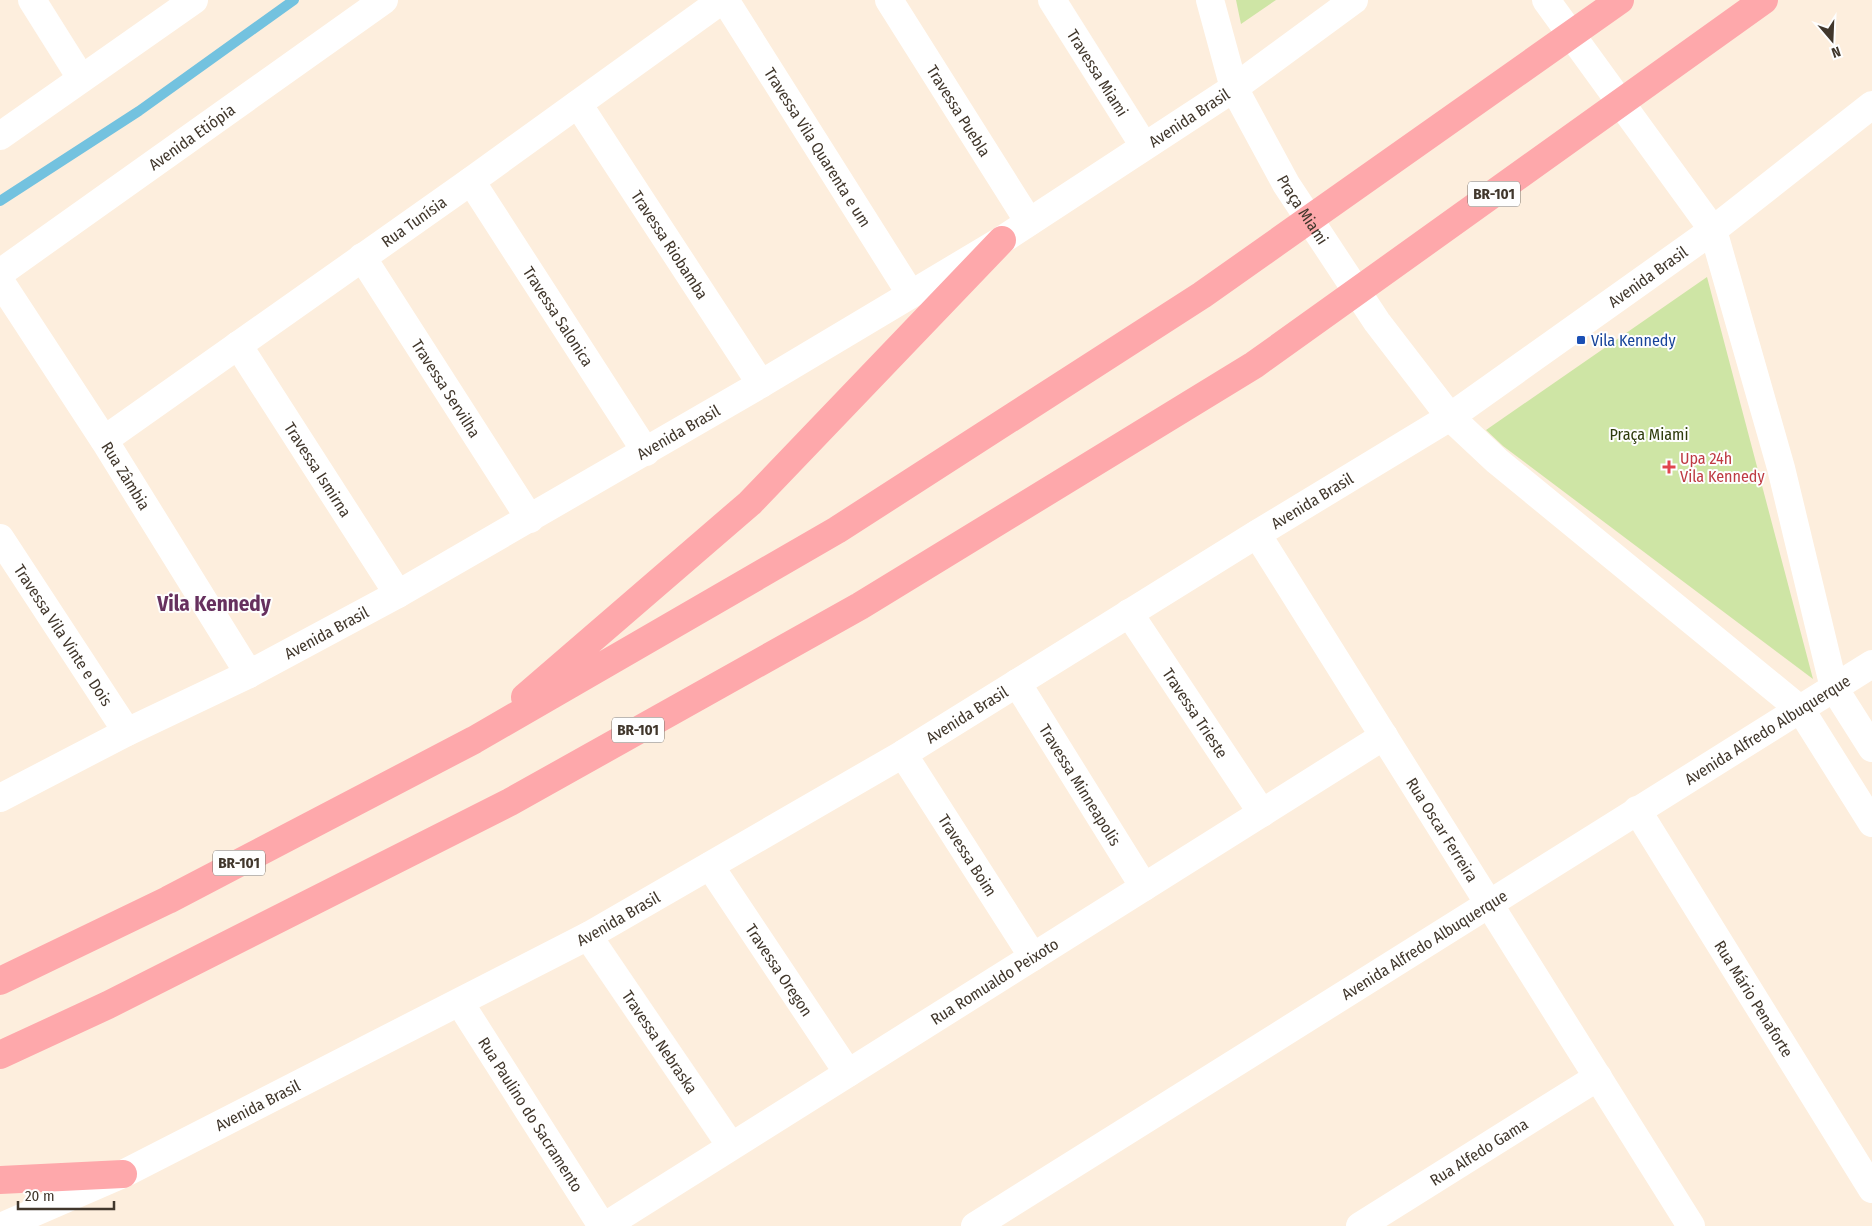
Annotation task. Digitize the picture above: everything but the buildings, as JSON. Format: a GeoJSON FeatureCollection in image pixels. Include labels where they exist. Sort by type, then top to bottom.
{"type":"FeatureCollection","features":[{"type":"Feature","properties":{"kind":"highway","name":"BR-101"},"geometry":{"type":"LineString","coordinates":[[0,981],[168,900],[474,740],[838,530],[1202,295],[1620,0]]}},
{"type":"Feature","properties":{"kind":"highway","name":"BR-101"},"geometry":{"type":"LineString","coordinates":[[0,1055],[108,1005],[510,802],[860,606],[1254,364],[1764,0]]}},
{"type":"Feature","properties":{"kind":"highway"},"geometry":{"type":"LineString","coordinates":[[474,740],[750,502],[1002,240]]}},
{"type":"Feature","properties":{"kind":"highway"},"geometry":{"type":"LineString","coordinates":[[0,1180],[123,1174]]}},
{"type":"Feature","properties":{"kind":"street"},"geometry":{"type":"LineString","coordinates":[[32,0],[82,78]]}},
{"type":"Feature","properties":{"kind":"street"},"geometry":{"type":"LineString","coordinates":[[0,136],[194,0]]}},
{"type":"Feature","properties":{"kind":"street","name":"Avenida Etiópia"},"geometry":{"type":"LineString","coordinates":[[0,273],[384,0]]}},
{"type":"Feature","properties":{"kind":"street","name":"Travessa Puebla"},"geometry":{"type":"LineString","coordinates":[[889,0],[1030,222]]}},
{"type":"Feature","properties":{"kind":"street","name":"Travessa Miami"},"geometry":{"type":"LineString","coordinates":[[1052,0],[1144,146]]}},
{"type":"Feature","properties":{"kind":"street","name":"Praça Miami"},"geometry":{"type":"LineString","coordinates":[[1210,0],[1234,88],[1286,184],[1377,322],[1450,417],[1497,461],[1801,710],[1872,823]]}},
{"type":"Feature","properties":{"kind":"street","name":"Avenida Brasil"},"geometry":{"type":"LineString","coordinates":[[1,795],[249,674],[398,594],[646,452],[1002,240],[1234,88],[1354,0]]}},
{"type":"Feature","properties":{"kind":"street"},"geometry":{"type":"LineString","coordinates":[[1546,0],[1713,230],[1781,468],[1834,688],[1872,748]]}},
{"type":"Feature","properties":{"kind":"street","name":"Rua Tunísia"},"geometry":{"type":"LineString","coordinates":[[104,440],[472,181],[712,3]]}},
{"type":"Feature","properties":{"kind":"street","name":"Travessa Vila Quarenta e um"},"geometry":{"type":"LineString","coordinates":[[712,3],[910,294]]}},
{"type":"Feature","properties":{"kind":"street","name":"Travessa Riobamba"},"geometry":{"type":"LineString","coordinates":[[578,104],[761,384]]}},
{"type":"Feature","properties":{"kind":"street","name":"Avenida Brasil"},"geometry":{"type":"LineString","coordinates":[[3,1226],[123,1174],[588,936],[903,754],[1257,534],[1450,417],[1713,230],[1872,105]]}},
{"type":"Feature","properties":{"kind":"street","name":"Travessa Salonica"},"geometry":{"type":"LineString","coordinates":[[472,181],[646,452]]}},
{"type":"Feature","properties":{"kind":"street","name":"Travessa Servilha"},"geometry":{"type":"LineString","coordinates":[[362,257],[530,519]]}},
{"type":"Feature","properties":{"kind":"street","name":"Rua Zâmbia"},"geometry":{"type":"LineString","coordinates":[[0,281],[104,440],[249,674]]}},
{"type":"Feature","properties":{"kind":"street","name":"Travessa Ismirna"},"geometry":{"type":"LineString","coordinates":[[238,345],[398,594]]}},
{"type":"Feature","properties":{"kind":"street","name":"Rua Oscar Ferreira"},"geometry":{"type":"LineString","coordinates":[[1257,534],[1691,1226]]}},
{"type":"Feature","properties":{"kind":"street","name":"Travessa Vila Vinte e Dois"},"geometry":{"type":"LineString","coordinates":[[0,538],[127,732]]}},
{"type":"Feature","properties":{"kind":"street","name":"Travessa Trieste"},"geometry":{"type":"LineString","coordinates":[[1129,613],[1262,813]]}},
{"type":"Feature","properties":{"kind":"street","name":"Avenida Alfredo Albuquerque"},"geometry":{"type":"LineString","coordinates":[[975,1226],[1872,664]]}},
{"type":"Feature","properties":{"kind":"street","name":"Travessa Minneapolis"},"geometry":{"type":"LineString","coordinates":[[1017,683],[1144,887]]}},
{"type":"Feature","properties":{"kind":"street","name":"Rua Romualdo Peixoto"},"geometry":{"type":"LineString","coordinates":[[604,1226],[1384,736]]}},
{"type":"Feature","properties":{"kind":"street","name":"Travessa Boim"},"geometry":{"type":"LineString","coordinates":[[903,754],[1033,956]]}},
{"type":"Feature","properties":{"kind":"street","name":"Rua Mário Penaforte"},"geometry":{"type":"LineString","coordinates":[[1637,810],[1872,1189]]}},
{"type":"Feature","properties":{"kind":"street","name":"Travessa Oregon"},"geometry":{"type":"LineString","coordinates":[[710,866],[848,1073]]}},
{"type":"Feature","properties":{"kind":"street","name":"Travessa Nebraska"},"geometry":{"type":"LineString","coordinates":[[588,936],[731,1146]]}},
{"type":"Feature","properties":{"kind":"street","name":"Rua Paulino do Sacramento"},"geometry":{"type":"LineString","coordinates":[[460,1003],[604,1226]]}},
{"type":"Feature","properties":{"kind":"street","name":"Rua Alfedo Gama"},"geometry":{"type":"LineString","coordinates":[[1360,1226],[1598,1077]]}},
{"type":"Feature","properties":{"kind":"green space"},"geometry":{"type":"Polygon","coordinates":[[[1236,0],[1276,0],[1241,24],[1236,0]]]}},
{"type":"Feature","properties":{"kind":"green space","name":"Praça Miami"},"geometry":{"type":"Polygon","coordinates":[[[1707,277],[1813,679],[1503,446],[1486,430],[1707,277]]]}},
{"type":"Feature","properties":{"kind":"waterway"},"geometry":{"type":"LineString","coordinates":[[0,201],[139,111],[294,0]]}},
{"type":"Feature","properties":{"kind":"place","name":"Vila Kennedy"},"geometry":{"type":"Point","coordinates":[1581,340]}},
{"type":"Feature","properties":{"kind":"place","name":"Upa 24h Vila Kennedy"},"geometry":{"type":"Point","coordinates":[1669,467]}},
{"type":"Feature","properties":{"kind":"district","name":"Vila Kennedy"},"geometry":{"type":"Point","coordinates":[214,604]}}]}
